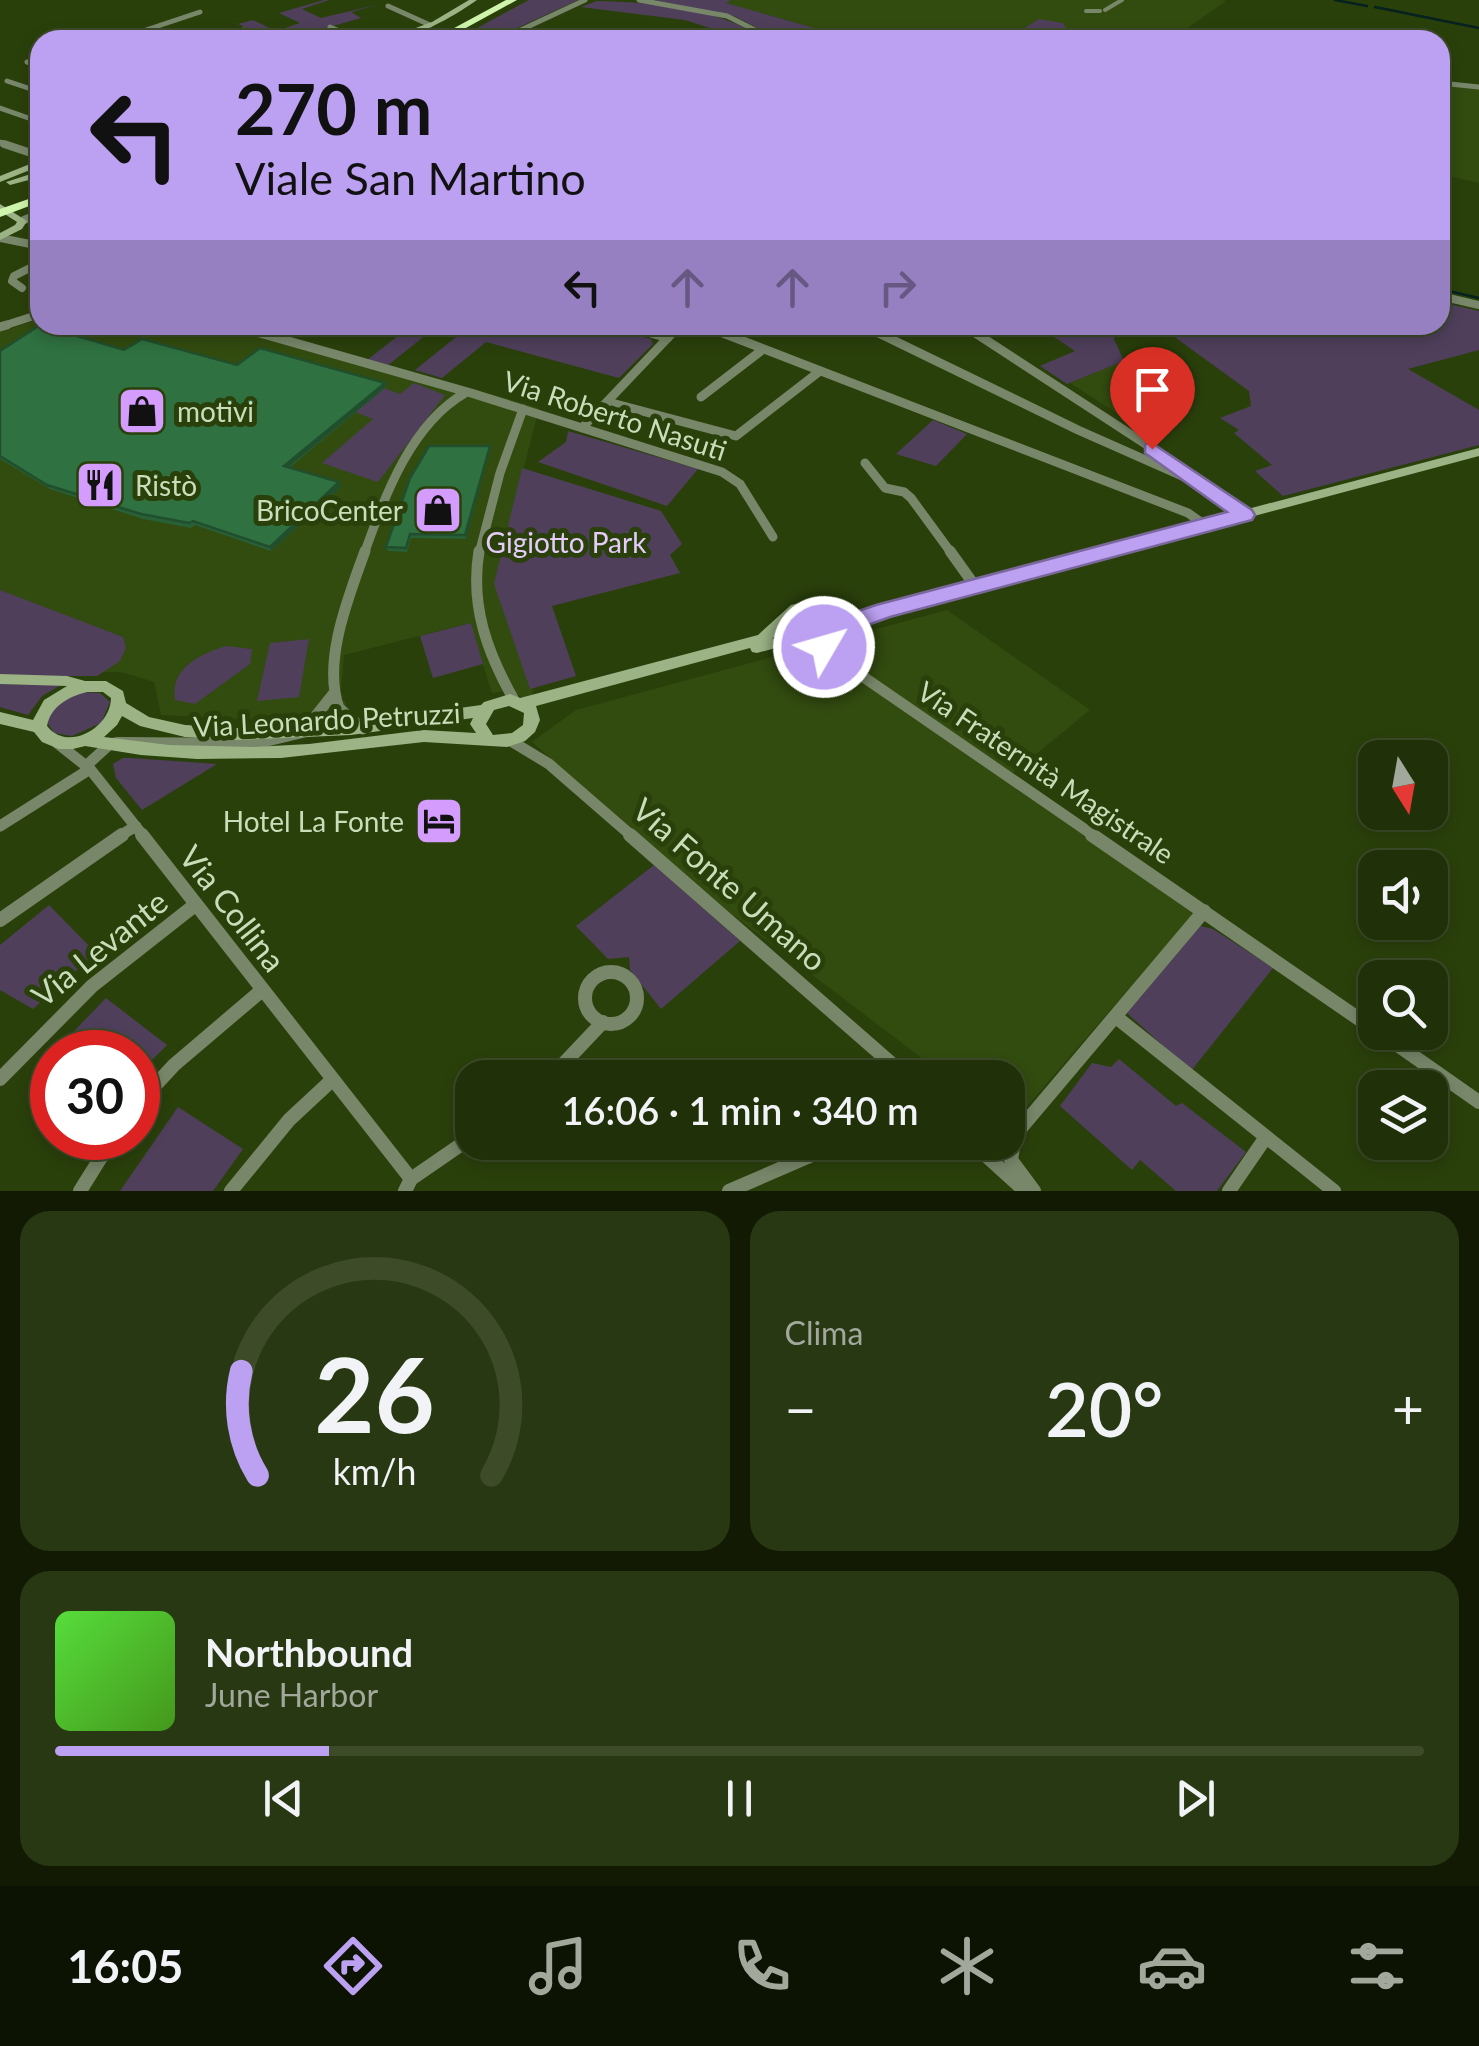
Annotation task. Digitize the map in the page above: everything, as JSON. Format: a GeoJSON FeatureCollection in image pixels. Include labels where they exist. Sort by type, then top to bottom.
{"type":"FeatureCollection","features":[{"type":"Feature","properties":{"kind":"highway"},"geometry":{"type":"LineString","coordinates":[[452,30],[513,0]]}},
{"type":"Feature","properties":{"kind":"highway"},"geometry":{"type":"LineString","coordinates":[[466,30],[522,0]]}},
{"type":"Feature","properties":{"kind":"highway"},"geometry":{"type":"LineString","coordinates":[[0,209],[30,198]]}},
{"type":"Feature","properties":{"kind":"main road"},"geometry":{"type":"LineString","coordinates":[[414,30],[474,0]]}},
{"type":"Feature","properties":{"kind":"main road"},"geometry":{"type":"LineString","coordinates":[[0,182],[30,165]]}},
{"type":"Feature","properties":{"kind":"main road"},"geometry":{"type":"LineString","coordinates":[[0,182],[30,176]]}},
{"type":"Feature","properties":{"kind":"main road"},"geometry":{"type":"LineString","coordinates":[[0,209],[19,218],[19,227],[0,237]]}},
{"type":"Feature","properties":{"kind":"main road"},"geometry":{"type":"LineString","coordinates":[[884,610],[814,638],[800,636],[788,626],[787,618],[804,606],[847,616],[884,610],[1479,452]]}},
{"type":"Feature","properties":{"kind":"main road"},"geometry":{"type":"LineString","coordinates":[[826,612],[832,620],[828,631]]}},
{"type":"Feature","properties":{"kind":"main road","name":"Via Leonardo Petruzzi"},"geometry":{"type":"LineString","coordinates":[[510,707],[763,639],[787,618]]}},
{"type":"Feature","properties":{"kind":"main road","name":"Via Leonardo Petruzzi"},"geometry":{"type":"LineString","coordinates":[[120,706],[132,718],[161,727],[302,733],[364,730],[571,698],[800,636]]}},
{"type":"Feature","properties":{"kind":"main road"},"geometry":{"type":"LineString","coordinates":[[0,680],[67,682],[113,690],[120,706],[109,726],[84,740],[58,743],[44,738],[38,727],[40,718],[52,701],[85,686]]}},
{"type":"Feature","properties":{"kind":"main road"},"geometry":{"type":"LineString","coordinates":[[487,738],[478,724],[510,707],[527,732],[511,741]]}},
{"type":"Feature","properties":{"kind":"main road"},"geometry":{"type":"LineString","coordinates":[[0,718],[38,727]]}},
{"type":"Feature","properties":{"kind":"main road","name":"Via Leonardo Petruzzi"},"geometry":{"type":"LineString","coordinates":[[84,740],[225,754],[308,750],[422,736],[511,741]]}},
{"type":"Feature","properties":{"kind":"street"},"geometry":{"type":"LineString","coordinates":[[642,0],[720,14],[760,30]]}},
{"type":"Feature","properties":{"kind":"street"},"geometry":{"type":"LineString","coordinates":[[1086,11],[1102,10],[1122,0]]}},
{"type":"Feature","properties":{"kind":"street"},"geometry":{"type":"LineString","coordinates":[[524,30],[580,2]]}},
{"type":"Feature","properties":{"kind":"street"},"geometry":{"type":"LineString","coordinates":[[388,6],[430,24]]}},
{"type":"Feature","properties":{"kind":"street"},"geometry":{"type":"LineString","coordinates":[[145,30],[200,12]]}},
{"type":"Feature","properties":{"kind":"street"},"geometry":{"type":"LineString","coordinates":[[330,27],[337,30]]}},
{"type":"Feature","properties":{"kind":"street"},"geometry":{"type":"LineString","coordinates":[[7,81],[30,89]]}},
{"type":"Feature","properties":{"kind":"street"},"geometry":{"type":"LineString","coordinates":[[1450,85],[1479,87]]}},
{"type":"Feature","properties":{"kind":"street"},"geometry":{"type":"LineString","coordinates":[[0,108],[30,118]]}},
{"type":"Feature","properties":{"kind":"street"},"geometry":{"type":"LineString","coordinates":[[0,142],[30,155]]}},
{"type":"Feature","properties":{"kind":"street"},"geometry":{"type":"LineString","coordinates":[[19,218],[30,216]]}},
{"type":"Feature","properties":{"kind":"street"},"geometry":{"type":"LineString","coordinates":[[0,237],[30,244]]}},
{"type":"Feature","properties":{"kind":"street"},"geometry":{"type":"LineString","coordinates":[[22,288],[12,281],[14,276],[30,268]]}},
{"type":"Feature","properties":{"kind":"street"},"geometry":{"type":"LineString","coordinates":[[1450,298],[1479,305]]}},
{"type":"Feature","properties":{"kind":"street"},"geometry":{"type":"LineString","coordinates":[[0,327],[30,317]]}},
{"type":"Feature","properties":{"kind":"street","name":"Via Roberto Nasuti"},"geometry":{"type":"LineString","coordinates":[[267,335],[522,409],[731,476],[773,536]]}},
{"type":"Feature","properties":{"kind":"street"},"geometry":{"type":"LineString","coordinates":[[658,335],[668,338]]}},
{"type":"Feature","properties":{"kind":"street"},"geometry":{"type":"LineString","coordinates":[[582,428],[671,335]]}},
{"type":"Feature","properties":{"kind":"street"},"geometry":{"type":"LineString","coordinates":[[726,335],[1188,513],[1206,525]]}},
{"type":"Feature","properties":{"kind":"street"},"geometry":{"type":"LineString","coordinates":[[883,335],[1167,472],[1209,488]]}},
{"type":"Feature","properties":{"kind":"street"},"geometry":{"type":"LineString","coordinates":[[979,335],[1245,515]]}},
{"type":"Feature","properties":{"kind":"street"},"geometry":{"type":"LineString","coordinates":[[701,397],[762,350]]}},
{"type":"Feature","properties":{"kind":"street"},"geometry":{"type":"LineString","coordinates":[[608,402],[736,436],[820,371]]}},
{"type":"Feature","properties":{"kind":"street"},"geometry":{"type":"LineString","coordinates":[[302,733],[334,693],[360,561],[388,492],[450,395],[442,385]]}},
{"type":"Feature","properties":{"kind":"street"},"geometry":{"type":"LineString","coordinates":[[446,403],[455,395],[471,394]]}},
{"type":"Feature","properties":{"kind":"street"},"geometry":{"type":"LineString","coordinates":[[510,707],[474,595],[479,559],[522,409]]}},
{"type":"Feature","properties":{"kind":"street"},"geometry":{"type":"LineString","coordinates":[[1117,448],[1129,434]]}},
{"type":"Feature","properties":{"kind":"street"},"geometry":{"type":"LineString","coordinates":[[865,463],[885,488],[904,492],[911,498],[975,586]]}},
{"type":"Feature","properties":{"kind":"street"},"geometry":{"type":"LineString","coordinates":[[1167,472],[1178,466]]}},
{"type":"Feature","properties":{"kind":"street","name":"Via Fraternità Magistrale"},"geometry":{"type":"LineString","coordinates":[[828,631],[824,647],[833,656],[1358,1018]]}},
{"type":"Feature","properties":{"kind":"street"},"geometry":{"type":"LineString","coordinates":[[334,693],[344,717],[364,730]]}},
{"type":"Feature","properties":{"kind":"street","name":"Via Leonardo Petruzzi"},"geometry":{"type":"LineString","coordinates":[[110,744],[126,740],[253,744],[302,733]]}},
{"type":"Feature","properties":{"kind":"street","name":"Via Collina"},"geometry":{"type":"LineString","coordinates":[[84,740],[89,767]]}},
{"type":"Feature","properties":{"kind":"street","name":"Via Fonte Umano"},"geometry":{"type":"LineString","coordinates":[[511,741],[549,764],[888,1060]]}},
{"type":"Feature","properties":{"kind":"street","name":"Via Collina"},"geometry":{"type":"LineString","coordinates":[[58,743],[89,767],[136,826],[408,1185],[455,1150]]}},
{"type":"Feature","properties":{"kind":"street"},"geometry":{"type":"LineString","coordinates":[[0,826],[89,767],[110,744]]}},
{"type":"Feature","properties":{"kind":"street"},"geometry":{"type":"LineString","coordinates":[[0,920],[58,876],[136,826]]}},
{"type":"Feature","properties":{"kind":"street","name":"Via Levante"},"geometry":{"type":"LineString","coordinates":[[0,1079],[41,1030],[94,980],[195,905]]}},
{"type":"Feature","properties":{"kind":"street"},"geometry":{"type":"LineString","coordinates":[[1025,1119],[1204,912]]}},
{"type":"Feature","properties":{"kind":"street"},"geometry":{"type":"LineString","coordinates":[[160,1080],[262,991]]}},
{"type":"Feature","properties":{"kind":"street"},"geometry":{"type":"LineString","coordinates":[[1116,1017],[1334,1191]]}},
{"type":"Feature","properties":{"kind":"street"},"geometry":{"type":"LineString","coordinates":[[567,1060],[603,1022]]}},
{"type":"Feature","properties":{"kind":"street","name":"Via Fraternità Magistrale"},"geometry":{"type":"LineString","coordinates":[[1404,1050],[1479,1102]]}},
{"type":"Feature","properties":{"kind":"street"},"geometry":{"type":"LineString","coordinates":[[231,1191],[289,1120],[332,1080]]}},
{"type":"Feature","properties":{"kind":"street"},"geometry":{"type":"LineString","coordinates":[[1228,1191],[1266,1137]]}},
{"type":"Feature","properties":{"kind":"street"},"geometry":{"type":"LineString","coordinates":[[80,1191],[100,1160]]}},
{"type":"Feature","properties":{"kind":"street"},"geometry":{"type":"LineString","coordinates":[[729,1191],[800,1160]]}},
{"type":"Feature","properties":{"kind":"street"},"geometry":{"type":"LineString","coordinates":[[991,1160],[1025,1191]]}},
{"type":"Feature","properties":{"kind":"street"},"geometry":{"type":"LineString","coordinates":[[1010,1160],[1034,1191]]}},
{"type":"Feature","properties":{"kind":"shaded area"},"geometry":{"type":"Polygon","coordinates":[[[1226,1],[1185,30],[821,30],[725,3],[1226,1]]]}},
{"type":"Feature","properties":{"kind":"shaded area"},"geometry":{"type":"Polygon","coordinates":[[[1450,85],[1479,88],[1479,183],[1450,176],[1450,85]]]}},
{"type":"Feature","properties":{"kind":"shaded area"},"geometry":{"type":"Polygon","coordinates":[[[30,322],[30,335],[280,335],[539,408],[522,475],[533,700],[525,700],[512,690],[492,693],[470,623],[344,655],[340,701],[345,701],[347,711],[363,725],[161,715],[154,682],[121,672],[0,671],[46,609],[0,590],[0,332],[30,322]]]}},
{"type":"Feature","properties":{"kind":"shaded area"},"geometry":{"type":"Polygon","coordinates":[[[1124,361],[1187,398],[1135,425],[1070,383],[1124,361]]]}},
{"type":"Feature","properties":{"kind":"shaded area"},"geometry":{"type":"Polygon","coordinates":[[[947,610],[1090,710],[1013,773],[1202,904],[1025,1109],[1025,1060],[925,1060],[704,893],[532,742],[576,710],[947,610]]]}},
{"type":"Feature","properties":{"kind":"green space"},"geometry":{"type":"Polygon","coordinates":[[[324,0],[329,0],[302,9],[321,18],[380,4],[351,12],[361,18],[319,30],[279,30],[300,23],[279,13],[324,0]]]}},
{"type":"Feature","properties":{"kind":"green space"},"geometry":{"type":"Polygon","coordinates":[[[529,0],[578,0],[513,30],[474,30],[529,0]]]}},
{"type":"Feature","properties":{"kind":"green space"},"geometry":{"type":"Polygon","coordinates":[[[654,0],[731,0],[726,3],[822,30],[761,30],[734,16],[654,0]]]}},
{"type":"Feature","properties":{"kind":"green space"},"geometry":{"type":"Polygon","coordinates":[[[597,1],[641,3],[707,14],[750,30],[714,30],[685,20],[581,7],[597,1]]]}},
{"type":"Feature","properties":{"kind":"green space"},"geometry":{"type":"Polygon","coordinates":[[[1039,19],[1063,23],[1067,30],[1022,30],[1039,19]]]}},
{"type":"Feature","properties":{"kind":"green space"},"geometry":{"type":"Polygon","coordinates":[[[253,20],[274,30],[251,30],[238,24],[253,20]]]}},
{"type":"Feature","properties":{"kind":"green space"},"geometry":{"type":"Polygon","coordinates":[[[1450,304],[1479,311],[1479,350],[1408,369],[1479,410],[1479,445],[1283,496],[1255,471],[1272,465],[1234,433],[1239,430],[1220,418],[1251,406],[1249,391],[1172,335],[1450,335],[1450,304]]]}},
{"type":"Feature","properties":{"kind":"green space"},"geometry":{"type":"Polygon","coordinates":[[[399,335],[426,335],[387,366],[367,360],[399,335]]]}},
{"type":"Feature","properties":{"kind":"green space"},"geometry":{"type":"Polygon","coordinates":[[[459,335],[635,335],[651,339],[653,344],[619,378],[486,342],[442,378],[415,370],[459,335]]]}},
{"type":"Feature","properties":{"kind":"green space"},"geometry":{"type":"Polygon","coordinates":[[[1051,335],[1115,335],[1124,361],[1067,384],[1040,366],[1075,351],[1051,335]]]}},
{"type":"Feature","properties":{"kind":"green space"},"geometry":{"type":"Polygon","coordinates":[[[414,383],[445,395],[378,482],[322,463],[373,419],[355,412],[384,388],[400,394],[414,383]]]}},
{"type":"Feature","properties":{"kind":"green space"},"geometry":{"type":"Polygon","coordinates":[[[933,420],[967,434],[936,466],[896,454],[933,420]]]}},
{"type":"Feature","properties":{"kind":"green space"},"geometry":{"type":"Polygon","coordinates":[[[568,431],[698,469],[667,506],[538,462],[566,442],[568,431]]]}},
{"type":"Feature","properties":{"kind":"green space","name":"Gigiotto Park"},"geometry":{"type":"Polygon","coordinates":[[[522,468],[661,511],[682,544],[670,555],[680,573],[552,606],[576,676],[530,689],[494,584],[522,468]]]}},
{"type":"Feature","properties":{"kind":"green space"},"geometry":{"type":"Polygon","coordinates":[[[0,590],[123,637],[126,648],[120,661],[97,676],[0,676],[0,590]]]}},
{"type":"Feature","properties":{"kind":"green space"},"geometry":{"type":"Polygon","coordinates":[[[471,623],[483,664],[433,678],[420,636],[471,623]]]}},
{"type":"Feature","properties":{"kind":"green space"},"geometry":{"type":"Polygon","coordinates":[[[309,639],[299,697],[257,701],[270,643],[309,639]]]}},
{"type":"Feature","properties":{"kind":"green space"},"geometry":{"type":"Polygon","coordinates":[[[226,646],[252,649],[250,664],[195,704],[175,700],[182,671],[197,658],[226,646]]]}},
{"type":"Feature","properties":{"kind":"green space"},"geometry":{"type":"Polygon","coordinates":[[[0,684],[61,685],[42,696],[28,715],[0,707],[0,684]]]}},
{"type":"Feature","properties":{"kind":"green space"},"geometry":{"type":"Polygon","coordinates":[[[82,692],[100,693],[110,702],[101,723],[72,736],[54,733],[47,722],[52,711],[82,692]]]}},
{"type":"Feature","properties":{"kind":"green space"},"geometry":{"type":"Polygon","coordinates":[[[123,758],[217,764],[142,810],[116,778],[113,764],[123,758]]]}},
{"type":"Feature","properties":{"kind":"green space"},"geometry":{"type":"Polygon","coordinates":[[[654,865],[740,941],[661,1009],[630,970],[629,957],[608,959],[576,926],[654,865]]]}},
{"type":"Feature","properties":{"kind":"green space"},"geometry":{"type":"Polygon","coordinates":[[[49,905],[96,953],[33,1009],[0,990],[0,945],[49,905]]]}},
{"type":"Feature","properties":{"kind":"green space"},"geometry":{"type":"Polygon","coordinates":[[[1200,926],[1213,929],[1273,968],[1191,1071],[1127,1013],[1200,926]]]}},
{"type":"Feature","properties":{"kind":"green space"},"geometry":{"type":"Polygon","coordinates":[[[106,998],[148,1030],[75,1030],[106,998]]]}},
{"type":"Feature","properties":{"kind":"green space"},"geometry":{"type":"Polygon","coordinates":[[[1119,1059],[1176,1106],[1182,1103],[1246,1152],[1217,1191],[1176,1191],[1140,1160],[1132,1170],[1060,1106],[1092,1063],[1111,1067],[1119,1059]]]}},
{"type":"Feature","properties":{"kind":"green space"},"geometry":{"type":"Polygon","coordinates":[[[178,1107],[243,1149],[213,1191],[120,1191],[141,1160],[160,1160],[160,1133],[178,1107]]]}},
{"type":"Feature","properties":{"kind":"building"},"geometry":{"type":"Polygon","coordinates":[[[30,332],[30,335],[74,335],[124,350],[142,339],[237,365],[260,348],[385,383],[284,466],[339,482],[270,547],[193,521],[141,514],[47,485],[0,456],[0,351],[30,332]]]}},
{"type":"Feature","properties":{"kind":"building","name":"BricoCenter"},"geometry":{"type":"Polygon","coordinates":[[[429,446],[490,446],[465,535],[410,534],[406,548],[386,547],[410,478],[429,446]]]}},
{"type":"Feature","properties":{"kind":"waterway"},"geometry":{"type":"LineString","coordinates":[[1335,0],[1367,6]]}},
{"type":"Feature","properties":{"kind":"waterway"},"geometry":{"type":"LineString","coordinates":[[1375,7],[1479,28]]}},
{"type":"Feature","properties":{"kind":"waterway"},"geometry":{"type":"LineString","coordinates":[[1450,291],[1479,298]]}},
{"type":"Feature","properties":{"kind":"place","name":"motivi"},"geometry":{"type":"Point","coordinates":[142,411]}},
{"type":"Feature","properties":{"kind":"place","name":"Ristò"},"geometry":{"type":"Point","coordinates":[100,485]}},
{"type":"Feature","properties":{"kind":"place","name":"BricoCenter"},"geometry":{"type":"Point","coordinates":[438,510]}},
{"type":"Feature","properties":{"kind":"place","name":"Hotel La Fonte"},"geometry":{"type":"Point","coordinates":[439,821]}},
{"type":"Feature","properties":{"kind":"route"},"geometry":{"type":"LineString","coordinates":[[824,647],[830,630],[884,610],[1245,515],[1152,449]]}}]}
